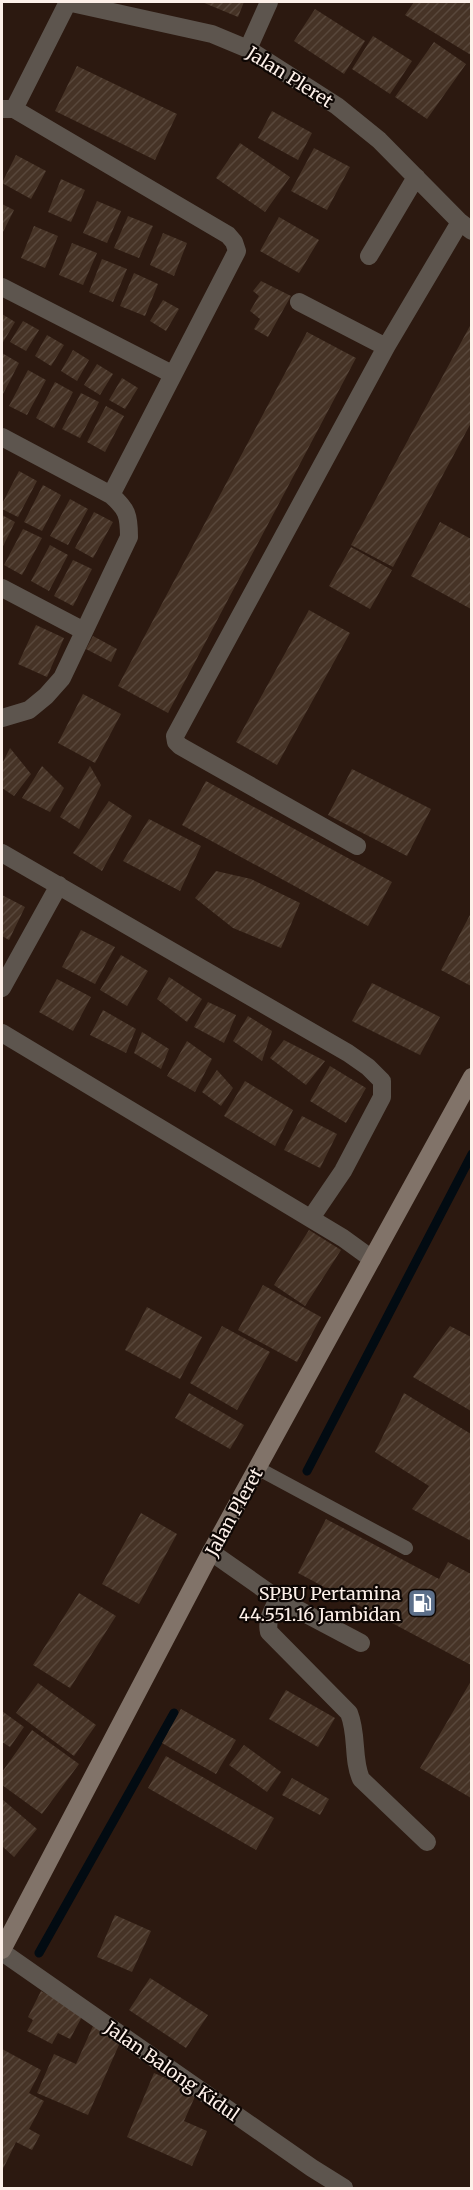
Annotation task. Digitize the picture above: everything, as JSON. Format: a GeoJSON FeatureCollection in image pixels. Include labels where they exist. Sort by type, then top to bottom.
{"type":"FeatureCollection","features":[{"type":"Feature","properties":{"kind":"main road","name":"Jalan Pleret"},"geometry":{"type":"LineString","coordinates":[[2,1951],[257,1468],[471,1077]]}},
{"type":"Feature","properties":{"kind":"street"},"geometry":{"type":"LineString","coordinates":[[68,2],[8,109],[228,235],[237,251],[111,495]]}},
{"type":"Feature","properties":{"kind":"street","name":"Jalan Pleret"},"geometry":{"type":"LineString","coordinates":[[68,2],[213,34],[248,49],[337,106],[379,140],[466,226]]}},
{"type":"Feature","properties":{"kind":"street"},"geometry":{"type":"LineString","coordinates":[[248,49],[268,2]]}},
{"type":"Feature","properties":{"kind":"street"},"geometry":{"type":"LineString","coordinates":[[369,256],[416,177]]}},
{"type":"Feature","properties":{"kind":"street"},"geometry":{"type":"LineString","coordinates":[[357,846],[180,746],[175,736],[386,347],[466,226]]}},
{"type":"Feature","properties":{"kind":"street"},"geometry":{"type":"LineString","coordinates":[[2,287],[172,374]]}},
{"type":"Feature","properties":{"kind":"street"},"geometry":{"type":"LineString","coordinates":[[299,302],[386,347]]}},
{"type":"Feature","properties":{"kind":"street"},"geometry":{"type":"LineString","coordinates":[[2,437],[111,495],[124,507],[129,519],[129,537],[62,678],[29,710],[2,718]]}},
{"type":"Feature","properties":{"kind":"street"},"geometry":{"type":"LineString","coordinates":[[2,588],[84,631]]}},
{"type":"Feature","properties":{"kind":"street"},"geometry":{"type":"LineString","coordinates":[[2,853],[348,1053],[368,1067],[382,1081],[382,1097],[343,1171],[311,1218]]}},
{"type":"Feature","properties":{"kind":"street"},"geometry":{"type":"LineString","coordinates":[[2,988],[58,885]]}},
{"type":"Feature","properties":{"kind":"street"},"geometry":{"type":"LineString","coordinates":[[2,1033],[344,1238],[372,1259]]}},
{"type":"Feature","properties":{"kind":"street"},"geometry":{"type":"LineString","coordinates":[[212,1552],[278,1599],[361,1643]]}},
{"type":"Feature","properties":{"kind":"street"},"geometry":{"type":"LineString","coordinates":[[278,1599],[267,1625],[269,1632],[349,1713],[355,1727],[357,1770],[361,1779],[427,1842]]}},
{"type":"Feature","properties":{"kind":"street","name":"Jalan Balong Kidul"},"geometry":{"type":"LineString","coordinates":[[2,1951],[344,2188]]}},
{"type":"Feature","properties":{"kind":"lane"},"geometry":{"type":"LineString","coordinates":[[257,1468],[406,1548]]}},
{"type":"Feature","properties":{"kind":"building"},"geometry":{"type":"Polygon","coordinates":[[[202,2],[244,2],[238,17],[202,2]]]}},
{"type":"Feature","properties":{"kind":"building"},"geometry":{"type":"Polygon","coordinates":[[[414,2],[471,2],[471,55],[405,15],[414,2]]]}},
{"type":"Feature","properties":{"kind":"building"},"geometry":{"type":"Polygon","coordinates":[[[315,9],[365,41],[344,74],[294,41],[315,9]]]}},
{"type":"Feature","properties":{"kind":"building"},"geometry":{"type":"Polygon","coordinates":[[[373,36],[412,61],[390,94],[352,69],[373,36]]]}},
{"type":"Feature","properties":{"kind":"building"},"geometry":{"type":"Polygon","coordinates":[[[434,42],[466,64],[427,119],[395,97],[434,42]]]}},
{"type":"Feature","properties":{"kind":"building"},"geometry":{"type":"Polygon","coordinates":[[[77,66],[177,114],[155,160],[55,111],[77,66]]]}},
{"type":"Feature","properties":{"kind":"building"},"geometry":{"type":"Polygon","coordinates":[[[272,111],[312,133],[298,160],[258,138],[272,111]]]}},
{"type":"Feature","properties":{"kind":"building"},"geometry":{"type":"Polygon","coordinates":[[[240,143],[290,177],[265,212],[216,178],[240,143]]]}},
{"type":"Feature","properties":{"kind":"building"},"geometry":{"type":"Polygon","coordinates":[[[314,148],[350,167],[327,210],[291,191],[314,148]]]}},
{"type":"Feature","properties":{"kind":"building"},"geometry":{"type":"Polygon","coordinates":[[[16,155],[46,171],[31,199],[2,183],[16,155]]]}},
{"type":"Feature","properties":{"kind":"building"},"geometry":{"type":"Polygon","coordinates":[[[61,179],[85,190],[71,222],[48,212],[61,179]]]}},
{"type":"Feature","properties":{"kind":"building"},"geometry":{"type":"Polygon","coordinates":[[[97,201],[121,211],[107,243],[83,233],[97,201]]]}},
{"type":"Feature","properties":{"kind":"building"},"geometry":{"type":"Polygon","coordinates":[[[2,204],[14,210],[2,234],[2,204]]]}},
{"type":"Feature","properties":{"kind":"building"},"geometry":{"type":"Polygon","coordinates":[[[128,216],[153,226],[139,258],[114,248],[128,216]]]}},
{"type":"Feature","properties":{"kind":"building"},"geometry":{"type":"Polygon","coordinates":[[[279,217],[319,240],[299,273],[260,251],[279,217]]]}},
{"type":"Feature","properties":{"kind":"building"},"geometry":{"type":"Polygon","coordinates":[[[34,226],[58,236],[45,268],[21,258],[34,226]]]}},
{"type":"Feature","properties":{"kind":"building"},"geometry":{"type":"Polygon","coordinates":[[[163,233],[187,243],[174,276],[150,265],[163,233]]]}},
{"type":"Feature","properties":{"kind":"building"},"geometry":{"type":"Polygon","coordinates":[[[72,243],[97,253],[83,285],[59,275],[72,243]]]}},
{"type":"Feature","properties":{"kind":"building"},"geometry":{"type":"Polygon","coordinates":[[[102,259],[127,269],[113,302],[89,292],[102,259]]]}},
{"type":"Feature","properties":{"kind":"building"},"geometry":{"type":"Polygon","coordinates":[[[134,273],[158,284],[145,316],[120,306],[134,273]]]}},
{"type":"Feature","properties":{"kind":"building"},"geometry":{"type":"Polygon","coordinates":[[[261,281],[291,296],[268,337],[254,329],[260,319],[250,311],[259,296],[253,291],[261,281]]]}},
{"type":"Feature","properties":{"kind":"building"},"geometry":{"type":"Polygon","coordinates":[[[163,300],[179,309],[166,331],[150,321],[163,300]]]}},
{"type":"Feature","properties":{"kind":"building"},"geometry":{"type":"Polygon","coordinates":[[[2,314],[15,322],[2,344],[2,314]]]}},
{"type":"Feature","properties":{"kind":"building"},"geometry":{"type":"Polygon","coordinates":[[[23,321],[39,330],[26,351],[10,342],[23,321]]]}},
{"type":"Feature","properties":{"kind":"building"},"geometry":{"type":"Polygon","coordinates":[[[471,324],[471,423],[393,567],[351,545],[471,324]]]}},
{"type":"Feature","properties":{"kind":"building"},"geometry":{"type":"Polygon","coordinates":[[[307,332],[356,358],[168,713],[118,686],[307,332]]]}},
{"type":"Feature","properties":{"kind":"building"},"geometry":{"type":"Polygon","coordinates":[[[47,335],[64,345],[51,366],[35,356],[47,335]]]}},
{"type":"Feature","properties":{"kind":"building"},"geometry":{"type":"Polygon","coordinates":[[[73,350],[89,360],[77,381],[61,371],[73,350]]]}},
{"type":"Feature","properties":{"kind":"building"},"geometry":{"type":"Polygon","coordinates":[[[2,353],[19,363],[2,396],[2,353]]]}},
{"type":"Feature","properties":{"kind":"building"},"geometry":{"type":"Polygon","coordinates":[[[97,364],[113,374],[100,395],[84,385],[97,364]]]}},
{"type":"Feature","properties":{"kind":"building"},"geometry":{"type":"Polygon","coordinates":[[[28,370],[46,380],[27,415],[9,406],[28,370]]]}},
{"type":"Feature","properties":{"kind":"building"},"geometry":{"type":"Polygon","coordinates":[[[122,378],[138,388],[125,409],[109,400],[122,378]]]}},
{"type":"Feature","properties":{"kind":"building"},"geometry":{"type":"Polygon","coordinates":[[[55,382],[73,392],[54,428],[36,418],[55,382]]]}},
{"type":"Feature","properties":{"kind":"building"},"geometry":{"type":"Polygon","coordinates":[[[81,393],[99,402],[80,438],[62,429],[81,393]]]}},
{"type":"Feature","properties":{"kind":"building"},"geometry":{"type":"Polygon","coordinates":[[[106,406],[124,416],[105,452],[87,442],[106,406]]]}},
{"type":"Feature","properties":{"kind":"building"},"geometry":{"type":"Polygon","coordinates":[[[19,471],[37,481],[18,517],[2,509],[2,504],[19,471]]]}},
{"type":"Feature","properties":{"kind":"building"},"geometry":{"type":"Polygon","coordinates":[[[43,485],[61,495],[42,531],[24,522],[43,485]]]}},
{"type":"Feature","properties":{"kind":"building"},"geometry":{"type":"Polygon","coordinates":[[[70,499],[88,509],[68,545],[50,536],[70,499]]]}},
{"type":"Feature","properties":{"kind":"building"},"geometry":{"type":"Polygon","coordinates":[[[94,512],[113,522],[93,558],[75,548],[94,512]]]}},
{"type":"Feature","properties":{"kind":"building"},"geometry":{"type":"Polygon","coordinates":[[[2,515],[15,522],[2,548],[2,515]]]}},
{"type":"Feature","properties":{"kind":"building"},"geometry":{"type":"Polygon","coordinates":[[[440,522],[471,539],[471,609],[411,576],[440,522]]]}},
{"type":"Feature","properties":{"kind":"building"},"geometry":{"type":"Polygon","coordinates":[[[23,529],[42,538],[22,575],[4,565],[23,529]]]}},
{"type":"Feature","properties":{"kind":"building"},"geometry":{"type":"Polygon","coordinates":[[[50,545],[68,555],[49,591],[31,581],[50,545]]]}},
{"type":"Feature","properties":{"kind":"building"},"geometry":{"type":"Polygon","coordinates":[[[351,547],[392,570],[370,609],[329,586],[351,547]]]}},
{"type":"Feature","properties":{"kind":"building"},"geometry":{"type":"Polygon","coordinates":[[[73,560],[92,569],[73,606],[54,596],[73,560]]]}},
{"type":"Feature","properties":{"kind":"building"},"geometry":{"type":"Polygon","coordinates":[[[309,610],[350,633],[277,765],[236,742],[309,610]]]}},
{"type":"Feature","properties":{"kind":"building"},"geometry":{"type":"Polygon","coordinates":[[[36,625],[64,638],[47,677],[18,664],[36,625]]]}},
{"type":"Feature","properties":{"kind":"building"},"geometry":{"type":"Polygon","coordinates":[[[93,636],[117,649],[111,662],[86,649],[93,636]]]}},
{"type":"Feature","properties":{"kind":"building"},"geometry":{"type":"Polygon","coordinates":[[[83,694],[121,714],[95,763],[58,743],[83,694]]]}},
{"type":"Feature","properties":{"kind":"building"},"geometry":{"type":"Polygon","coordinates":[[[10,748],[31,774],[14,796],[2,788],[2,764],[10,748]]]}},
{"type":"Feature","properties":{"kind":"building"},"geometry":{"type":"Polygon","coordinates":[[[42,766],[64,788],[50,812],[22,798],[42,766]]]}},
{"type":"Feature","properties":{"kind":"building"},"geometry":{"type":"Polygon","coordinates":[[[90,766],[101,785],[79,829],[60,817],[90,766]]]}},
{"type":"Feature","properties":{"kind":"building"},"geometry":{"type":"Polygon","coordinates":[[[352,769],[431,809],[407,856],[328,815],[352,769]]]}},
{"type":"Feature","properties":{"kind":"building"},"geometry":{"type":"Polygon","coordinates":[[[206,781],[392,882],[368,926],[182,825],[206,781]]]}},
{"type":"Feature","properties":{"kind":"building"},"geometry":{"type":"Polygon","coordinates":[[[109,801],[132,816],[102,871],[73,853],[109,801]]]}},
{"type":"Feature","properties":{"kind":"building"},"geometry":{"type":"Polygon","coordinates":[[[149,819],[201,846],[180,891],[123,861],[149,819]]]}},
{"type":"Feature","properties":{"kind":"building"},"geometry":{"type":"Polygon","coordinates":[[[216,871],[251,879],[300,903],[281,948],[233,928],[195,898],[216,871]]]}},
{"type":"Feature","properties":{"kind":"building"},"geometry":{"type":"Polygon","coordinates":[[[2,895],[25,907],[9,940],[2,936],[2,895]]]}},
{"type":"Feature","properties":{"kind":"building"},"geometry":{"type":"Polygon","coordinates":[[[471,913],[471,986],[441,970],[471,913]]]}},
{"type":"Feature","properties":{"kind":"building"},"geometry":{"type":"Polygon","coordinates":[[[81,930],[115,947],[95,984],[62,967],[81,930]]]}},
{"type":"Feature","properties":{"kind":"building"},"geometry":{"type":"Polygon","coordinates":[[[121,955],[148,971],[127,1006],[100,990],[121,955]]]}},
{"type":"Feature","properties":{"kind":"building"},"geometry":{"type":"Polygon","coordinates":[[[169,977],[202,999],[187,1022],[157,999],[169,977]]]}},
{"type":"Feature","properties":{"kind":"building"},"geometry":{"type":"Polygon","coordinates":[[[57,979],[91,997],[73,1031],[39,1012],[57,979]]]}},
{"type":"Feature","properties":{"kind":"building"},"geometry":{"type":"Polygon","coordinates":[[[372,983],[440,1017],[420,1055],[352,1021],[372,983]]]}},
{"type":"Feature","properties":{"kind":"building"},"geometry":{"type":"Polygon","coordinates":[[[208,1002],[236,1015],[224,1043],[194,1027],[208,1002]]]}},
{"type":"Feature","properties":{"kind":"building"},"geometry":{"type":"Polygon","coordinates":[[[103,1010],[136,1029],[126,1053],[90,1035],[103,1010]]]}},
{"type":"Feature","properties":{"kind":"building"},"geometry":{"type":"Polygon","coordinates":[[[248,1016],[272,1031],[262,1061],[233,1041],[248,1016]]]}},
{"type":"Feature","properties":{"kind":"building"},"geometry":{"type":"Polygon","coordinates":[[[142,1032],[169,1049],[161,1069],[134,1053],[142,1032]]]}},
{"type":"Feature","properties":{"kind":"building"},"geometry":{"type":"Polygon","coordinates":[[[284,1040],[325,1061],[306,1085],[270,1058],[284,1040]]]}},
{"type":"Feature","properties":{"kind":"building"},"geometry":{"type":"Polygon","coordinates":[[[187,1041],[212,1059],[195,1092],[167,1076],[187,1041]]]}},
{"type":"Feature","properties":{"kind":"building"},"geometry":{"type":"Polygon","coordinates":[[[330,1066],[366,1088],[346,1123],[310,1101],[330,1066]]]}},
{"type":"Feature","properties":{"kind":"building"},"geometry":{"type":"Polygon","coordinates":[[[217,1070],[233,1088],[221,1106],[202,1092],[217,1070]]]}},
{"type":"Feature","properties":{"kind":"building"},"geometry":{"type":"Polygon","coordinates":[[[245,1081],[293,1110],[275,1146],[224,1116],[245,1081]]]}},
{"type":"Feature","properties":{"kind":"building"},"geometry":{"type":"Polygon","coordinates":[[[302,1116],[337,1134],[320,1168],[284,1150],[302,1116]]]}},
{"type":"Feature","properties":{"kind":"building"},"geometry":{"type":"Polygon","coordinates":[[[309,1230],[341,1250],[305,1306],[274,1285],[309,1230]]]}},
{"type":"Feature","properties":{"kind":"building"},"geometry":{"type":"Polygon","coordinates":[[[263,1285],[321,1317],[297,1362],[238,1330],[263,1285]]]}},
{"type":"Feature","properties":{"kind":"building"},"geometry":{"type":"Polygon","coordinates":[[[147,1307],[202,1337],[180,1379],[125,1350],[147,1307]]]}},
{"type":"Feature","properties":{"kind":"building"},"geometry":{"type":"Polygon","coordinates":[[[222,1326],[270,1352],[237,1410],[190,1383],[222,1326]]]}},
{"type":"Feature","properties":{"kind":"building"},"geometry":{"type":"Polygon","coordinates":[[[450,1326],[471,1337],[471,1411],[413,1377],[450,1326]]]}},
{"type":"Feature","properties":{"kind":"building"},"geometry":{"type":"Polygon","coordinates":[[[189,1393],[244,1425],[230,1449],[175,1418],[189,1393]]]}},
{"type":"Feature","properties":{"kind":"building"},"geometry":{"type":"Polygon","coordinates":[[[404,1393],[471,1434],[471,1541],[412,1509],[429,1486],[375,1452],[404,1393]]]}},
{"type":"Feature","properties":{"kind":"building"},"geometry":{"type":"Polygon","coordinates":[[[141,1513],[177,1534],[139,1604],[102,1584],[141,1513]]]}},
{"type":"Feature","properties":{"kind":"building"},"geometry":{"type":"Polygon","coordinates":[[[326,1519],[439,1579],[448,1562],[471,1574],[471,1665],[298,1573],[326,1519]]]}},
{"type":"Feature","properties":{"kind":"building"},"geometry":{"type":"Polygon","coordinates":[[[79,1593],[116,1616],[70,1688],[33,1665],[79,1593]]]}},
{"type":"Feature","properties":{"kind":"building"},"geometry":{"type":"Polygon","coordinates":[[[471,1681],[470,1733],[471,1798],[420,1768],[471,1681]]]}},
{"type":"Feature","properties":{"kind":"building"},"geometry":{"type":"Polygon","coordinates":[[[38,1683],[96,1725],[74,1756],[16,1713],[38,1683]]]}},
{"type":"Feature","properties":{"kind":"building"},"geometry":{"type":"Polygon","coordinates":[[[286,1690],[335,1718],[318,1747],[269,1719],[286,1690]]]}},
{"type":"Feature","properties":{"kind":"building"},"geometry":{"type":"Polygon","coordinates":[[[181,1709],[236,1740],[216,1774],[162,1743],[181,1709]]]}},
{"type":"Feature","properties":{"kind":"building"},"geometry":{"type":"Polygon","coordinates":[[[2,1711],[24,1727],[10,1747],[2,1742],[2,1711]]]}},
{"type":"Feature","properties":{"kind":"building"},"geometry":{"type":"Polygon","coordinates":[[[32,1730],[79,1764],[42,1814],[2,1785],[2,1772],[32,1730]]]}},
{"type":"Feature","properties":{"kind":"building"},"geometry":{"type":"Polygon","coordinates":[[[244,1745],[281,1772],[267,1792],[229,1765],[244,1745]]]}},
{"type":"Feature","properties":{"kind":"building"},"geometry":{"type":"Polygon","coordinates":[[[166,1756],[274,1818],[256,1850],[148,1788],[166,1756]]]}},
{"type":"Feature","properties":{"kind":"building"},"geometry":{"type":"Polygon","coordinates":[[[292,1778],[329,1799],[320,1815],[282,1795],[292,1778]]]}},
{"type":"Feature","properties":{"kind":"building"},"geometry":{"type":"Polygon","coordinates":[[[2,1799],[37,1829],[14,1857],[2,1846],[2,1799]]]}},
{"type":"Feature","properties":{"kind":"building"},"geometry":{"type":"Polygon","coordinates":[[[115,1915],[151,1931],[132,1972],[97,1957],[115,1915]]]}},
{"type":"Feature","properties":{"kind":"building"},"geometry":{"type":"Polygon","coordinates":[[[150,1978],[208,2015],[186,2048],[129,2010],[150,1978]]]}},
{"type":"Feature","properties":{"kind":"building"},"geometry":{"type":"Polygon","coordinates":[[[41,1991],[84,2013],[70,2039],[58,2033],[52,2044],[27,2031],[33,2020],[28,2017],[41,1991]]]}},
{"type":"Feature","properties":{"kind":"building"},"geometry":{"type":"Polygon","coordinates":[[[93,2026],[122,2038],[88,2115],[37,2093],[54,2054],[76,2064],[93,2026]]]}},
{"type":"Feature","properties":{"kind":"building"},"geometry":{"type":"Polygon","coordinates":[[[2,2049],[41,2070],[29,2093],[44,2101],[29,2129],[40,2135],[32,2150],[16,2142],[2,2171],[2,2049]]]}},
{"type":"Feature","properties":{"kind":"building"},"geometry":{"type":"Polygon","coordinates":[[[154,2073],[197,2092],[184,2121],[207,2131],[192,2166],[127,2137],[154,2073]]]}},
{"type":"Feature","properties":{"kind":"waterway"},"geometry":{"type":"LineString","coordinates":[[307,1471],[472,1154]]}},
{"type":"Feature","properties":{"kind":"waterway"},"geometry":{"type":"LineString","coordinates":[[39,1953],[174,1713]]}},
{"type":"Feature","properties":{"kind":"place","name":"SPBU Pertamina 44.551.16 Jambidan"},"geometry":{"type":"Point","coordinates":[422,1603]}}]}
